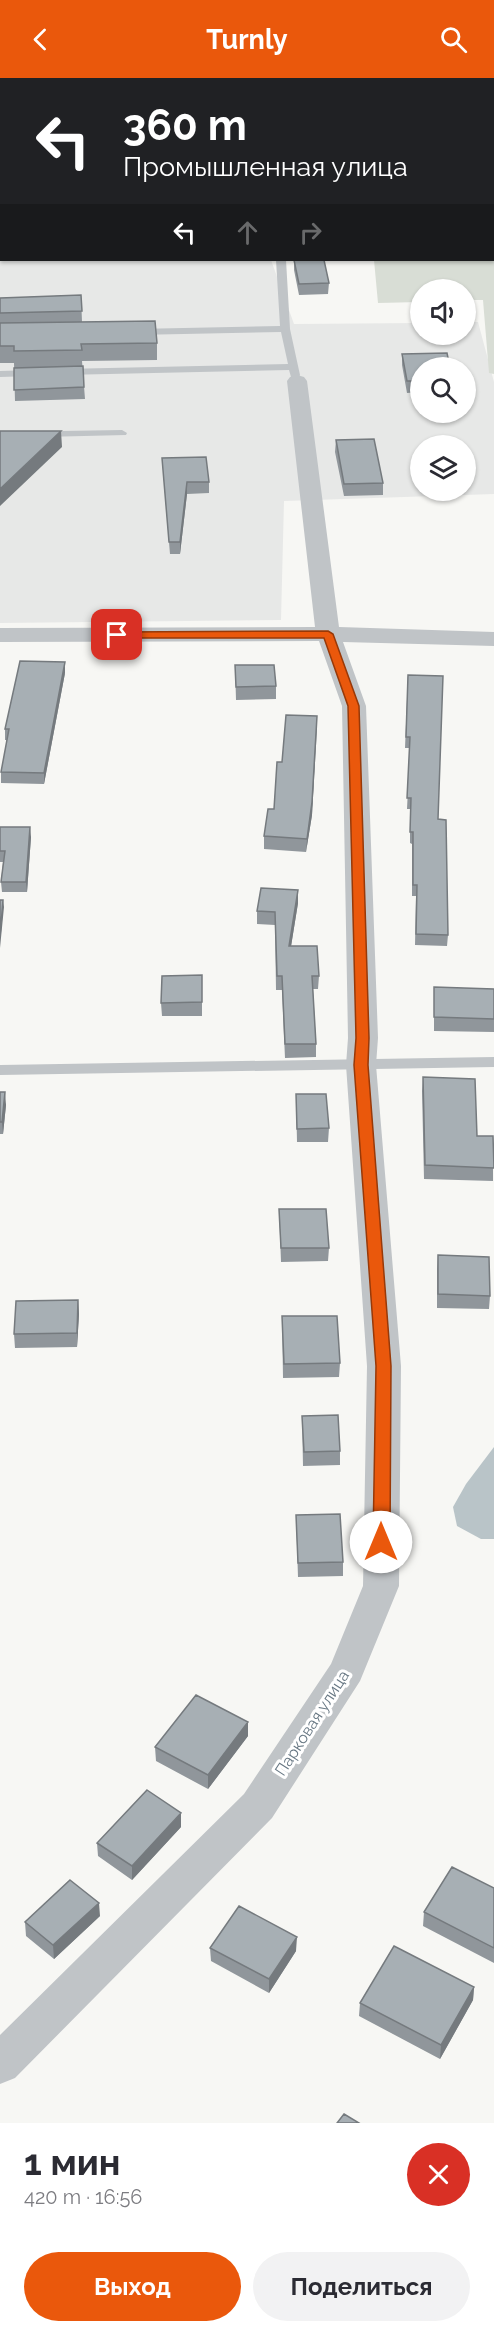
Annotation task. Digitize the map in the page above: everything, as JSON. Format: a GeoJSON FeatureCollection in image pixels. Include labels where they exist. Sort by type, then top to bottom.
{"type":"FeatureCollection","features":[{"type":"Feature","properties":{"kind":"street","name":"Парковая улица"},"geometry":{"type":"LineString","coordinates":[[0,2064],[258,1806],[347,1670],[381,1586],[384,1366],[361,1065],[363,1038],[354,706],[328,634],[294,374]]}},
{"type":"Feature","properties":{"kind":"street"},"geometry":{"type":"LineString","coordinates":[[0,635],[328,634],[494,639]]}},
{"type":"Feature","properties":{"kind":"lane"},"geometry":{"type":"LineString","coordinates":[[0,374],[294,374],[285,329],[280,261]]}},
{"type":"Feature","properties":{"kind":"lane"},"geometry":{"type":"LineString","coordinates":[[119,333],[285,329]]}},
{"type":"Feature","properties":{"kind":"lane"},"geometry":{"type":"LineString","coordinates":[[0,435],[122,433]]}},
{"type":"Feature","properties":{"kind":"lane"},"geometry":{"type":"LineString","coordinates":[[0,1070],[494,1062]]}},
{"type":"Feature","properties":{"kind":"shaded area"},"geometry":{"type":"Polygon","coordinates":[[[0,261],[271,261],[294,324],[410,323],[410,345],[476,345],[476,322],[478,322],[494,382],[494,494],[476,495],[476,435],[410,435],[410,497],[284,501],[281,620],[0,623],[0,261]]]}},
{"type":"Feature","properties":{"kind":"shaded area"},"geometry":{"type":"Polygon","coordinates":[[[374,261],[494,261],[494,374],[489,373],[483,300],[476,300],[476,279],[410,279],[410,302],[378,303],[374,261]]]}},
{"type":"Feature","properties":{"kind":"shaded area"},"geometry":{"type":"Polygon","coordinates":[[[494,1447],[494,1539],[481,1539],[457,1526],[453,1507],[466,1484],[494,1447]]]}},
{"type":"Feature","properties":{"kind":"building"},"geometry":{"type":"Polygon","coordinates":[[[294,261],[324,261],[329,283],[299,284],[294,261]]]}},
{"type":"Feature","properties":{"kind":"building"},"geometry":{"type":"Polygon","coordinates":[[[81,295],[82,311],[0,313],[0,298],[81,295]]]}},
{"type":"Feature","properties":{"kind":"building"},"geometry":{"type":"Polygon","coordinates":[[[155,321],[157,343],[81,344],[82,350],[14,351],[14,346],[0,346],[0,323],[155,321]]]}},
{"type":"Feature","properties":{"kind":"building"},"geometry":{"type":"Polygon","coordinates":[[[447,353],[448,357],[410,357],[410,381],[407,381],[402,354],[447,353]]]}},
{"type":"Feature","properties":{"kind":"building"},"geometry":{"type":"Polygon","coordinates":[[[83,366],[84,387],[14,390],[14,368],[83,366]]]}},
{"type":"Feature","properties":{"kind":"building"},"geometry":{"type":"Polygon","coordinates":[[[0,431],[61,431],[0,489],[0,431]]]}},
{"type":"Feature","properties":{"kind":"building"},"geometry":{"type":"Polygon","coordinates":[[[374,439],[383,483],[344,484],[336,440],[374,439]]]}},
{"type":"Feature","properties":{"kind":"building"},"geometry":{"type":"Polygon","coordinates":[[[206,457],[209,482],[187,482],[180,542],[169,542],[162,458],[206,457]]]}},
{"type":"Feature","properties":{"kind":"building"},"geometry":{"type":"Polygon","coordinates":[[[20,661],[65,662],[44,773],[1,772],[9,729],[5,729],[20,661]]]}},
{"type":"Feature","properties":{"kind":"building"},"geometry":{"type":"Polygon","coordinates":[[[235,665],[274,665],[276,686],[236,687],[235,665]]]}},
{"type":"Feature","properties":{"kind":"building"},"geometry":{"type":"Polygon","coordinates":[[[408,675],[443,676],[438,819],[446,820],[448,935],[416,934],[417,885],[413,885],[411,798],[407,798],[410,737],[406,737],[408,675]]]}},
{"type":"Feature","properties":{"kind":"building"},"geometry":{"type":"Polygon","coordinates":[[[286,715],[317,716],[312,802],[307,839],[264,836],[268,809],[274,809],[277,762],[282,762],[286,715]]]}},
{"type":"Feature","properties":{"kind":"building"},"geometry":{"type":"Polygon","coordinates":[[[0,827],[30,827],[26,882],[1,882],[5,851],[0,851],[0,827]]]}},
{"type":"Feature","properties":{"kind":"building"},"geometry":{"type":"Polygon","coordinates":[[[261,888],[298,890],[289,946],[317,946],[319,976],[312,976],[316,1044],[285,1044],[282,976],[277,976],[275,912],[257,911],[261,888]]]}},
{"type":"Feature","properties":{"kind":"building"},"geometry":{"type":"Polygon","coordinates":[[[0,900],[3,900],[0,936],[0,900]]]}},
{"type":"Feature","properties":{"kind":"building"},"geometry":{"type":"Polygon","coordinates":[[[202,975],[202,1002],[161,1003],[162,976],[202,975]]]}},
{"type":"Feature","properties":{"kind":"building"},"geometry":{"type":"Polygon","coordinates":[[[434,987],[494,989],[494,1019],[434,1017],[434,987]]]}},
{"type":"Feature","properties":{"kind":"building"},"geometry":{"type":"Polygon","coordinates":[[[423,1077],[475,1079],[477,1136],[493,1136],[494,1168],[425,1165],[423,1077]]]}},
{"type":"Feature","properties":{"kind":"building"},"geometry":{"type":"Polygon","coordinates":[[[0,1092],[5,1092],[2,1122],[0,1122],[0,1092]]]}},
{"type":"Feature","properties":{"kind":"building"},"geometry":{"type":"Polygon","coordinates":[[[296,1094],[326,1094],[329,1128],[297,1129],[296,1094]]]}},
{"type":"Feature","properties":{"kind":"building"},"geometry":{"type":"Polygon","coordinates":[[[279,1209],[326,1209],[329,1248],[281,1248],[279,1209]]]}},
{"type":"Feature","properties":{"kind":"building"},"geometry":{"type":"Polygon","coordinates":[[[438,1255],[489,1257],[490,1296],[438,1294],[438,1255]]]}},
{"type":"Feature","properties":{"kind":"building"},"geometry":{"type":"Polygon","coordinates":[[[78,1300],[77,1333],[14,1334],[16,1301],[78,1300]]]}},
{"type":"Feature","properties":{"kind":"building"},"geometry":{"type":"Polygon","coordinates":[[[282,1316],[337,1316],[340,1363],[284,1364],[282,1316]]]}},
{"type":"Feature","properties":{"kind":"building"},"geometry":{"type":"Polygon","coordinates":[[[338,1415],[340,1451],[304,1452],[302,1416],[338,1415]]]}},
{"type":"Feature","properties":{"kind":"building"},"geometry":{"type":"Polygon","coordinates":[[[340,1514],[343,1562],[298,1563],[296,1515],[340,1514]]]}},
{"type":"Feature","properties":{"kind":"building"},"geometry":{"type":"Polygon","coordinates":[[[196,1695],[248,1722],[208,1775],[155,1747],[196,1695]]]}},
{"type":"Feature","properties":{"kind":"building"},"geometry":{"type":"Polygon","coordinates":[[[147,1790],[181,1813],[132,1866],[97,1843],[147,1790]]]}},
{"type":"Feature","properties":{"kind":"building"},"geometry":{"type":"Polygon","coordinates":[[[452,1867],[494,1888],[494,1948],[424,1912],[452,1867]]]}},
{"type":"Feature","properties":{"kind":"building"},"geometry":{"type":"Polygon","coordinates":[[[70,1880],[99,1903],[53,1945],[25,1922],[70,1880]]]}},
{"type":"Feature","properties":{"kind":"building"},"geometry":{"type":"Polygon","coordinates":[[[239,1906],[297,1937],[269,1979],[210,1948],[239,1906]]]}},
{"type":"Feature","properties":{"kind":"building"},"geometry":{"type":"Polygon","coordinates":[[[394,1946],[474,1987],[441,2045],[360,2003],[394,1946]]]}},
{"type":"Feature","properties":{"kind":"building"},"geometry":{"type":"Polygon","coordinates":[[[344,2114],[359,2123],[337,2123],[344,2114]]]}},
{"type":"Feature","properties":{"kind":"route"},"geometry":{"type":"LineString","coordinates":[[117,635],[328,634],[354,706],[363,1038],[361,1065],[384,1366],[381,1542]]}}]}
